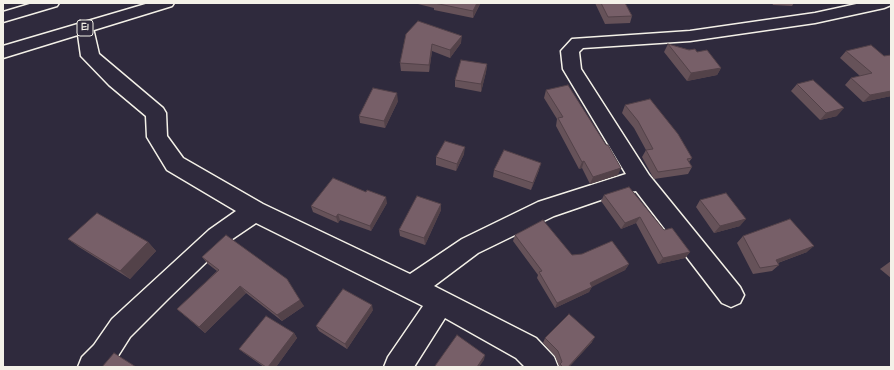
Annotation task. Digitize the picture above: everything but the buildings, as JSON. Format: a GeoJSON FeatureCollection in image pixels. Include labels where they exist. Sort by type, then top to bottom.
{"type":"FeatureCollection","features":[{"type":"Feature","properties":{"kind":"main road"},"geometry":{"type":"LineString","coordinates":[[3,17],[51,3]]}},
{"type":"Feature","properties":{"kind":"main road","name":"E1"},"geometry":{"type":"LineString","coordinates":[[3,52],[166,3]]}},
{"type":"Feature","properties":{"kind":"main road"},"geometry":{"type":"LineString","coordinates":[[731,295],[641,181],[572,69],[570,52],[578,43],[690,36],[816,18],[884,3]]}},
{"type":"Feature","properties":{"kind":"main road"},"geometry":{"type":"LineString","coordinates":[[85,28],[90,56],[156,113],[157,137],[176,164],[255,211],[441,302],[526,348],[544,367]]}},
{"type":"Feature","properties":{"kind":"main road"},"geometry":{"type":"LineString","coordinates":[[411,288],[470,246],[546,209],[621,184],[641,181]]}},
{"type":"Feature","properties":{"kind":"main road"},"geometry":{"type":"LineString","coordinates":[[92,367],[104,355],[121,328],[160,290],[217,237],[255,211]]}},
{"type":"Feature","properties":{"kind":"main road"},"geometry":{"type":"LineString","coordinates":[[398,367],[441,302]]}}]}
